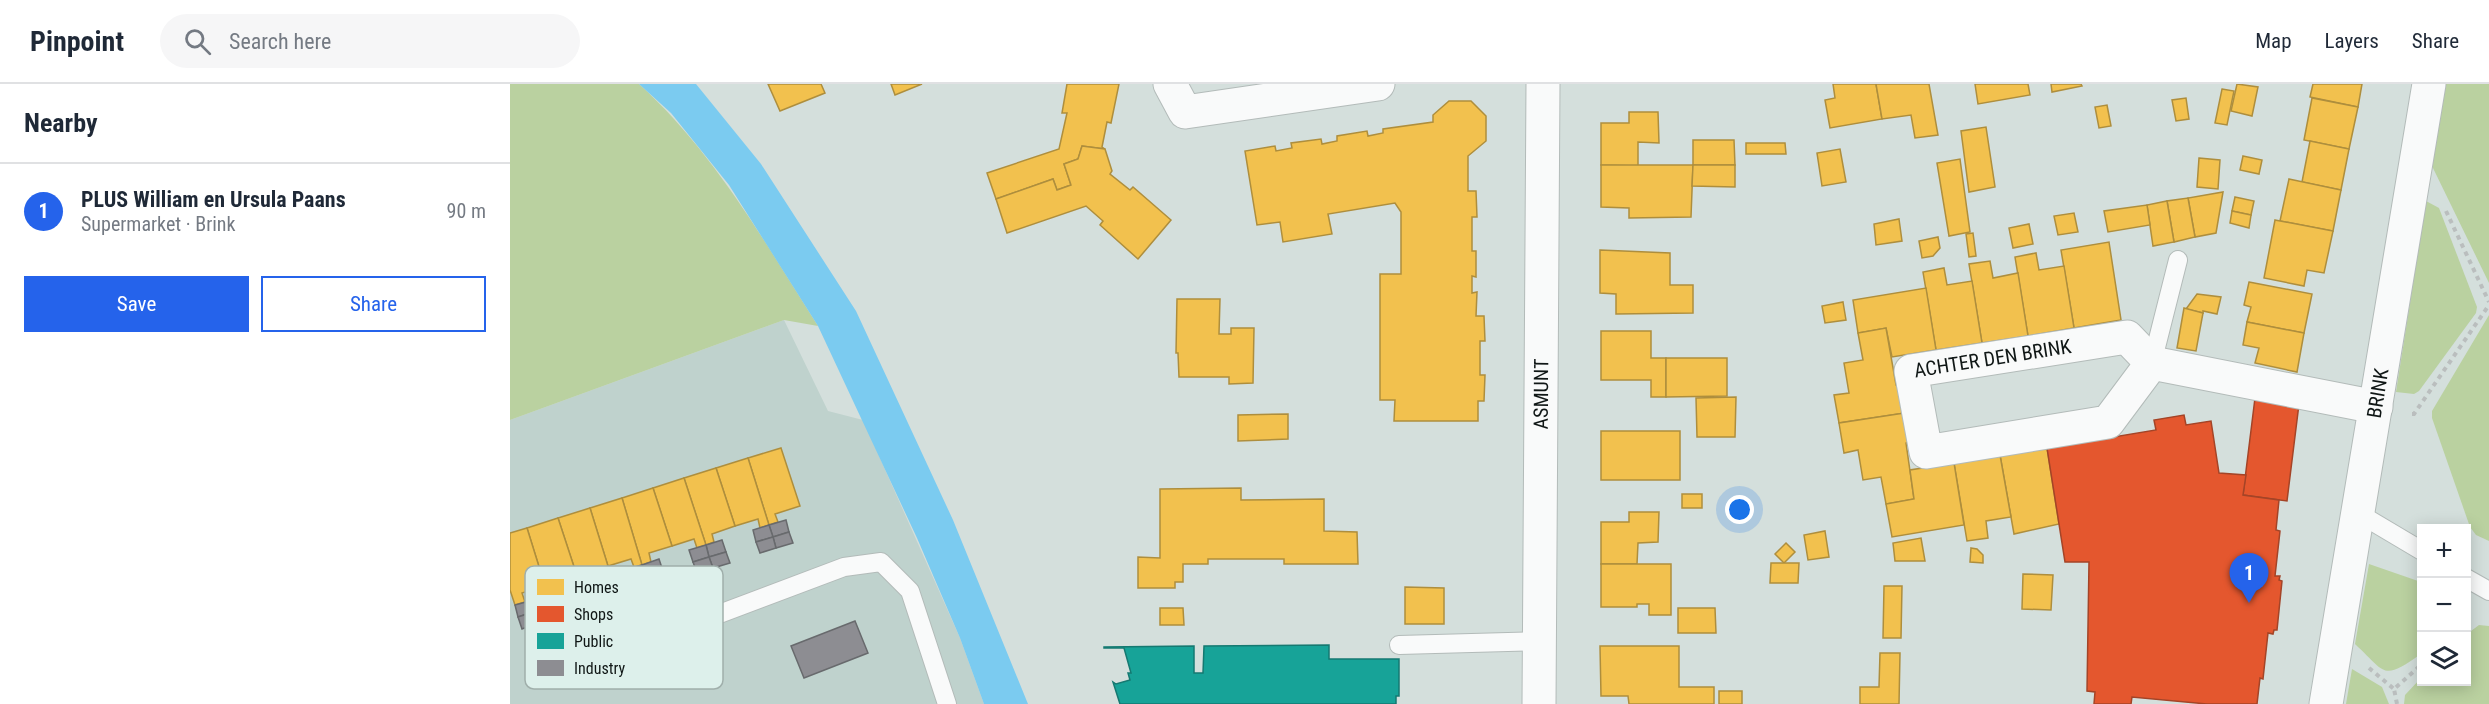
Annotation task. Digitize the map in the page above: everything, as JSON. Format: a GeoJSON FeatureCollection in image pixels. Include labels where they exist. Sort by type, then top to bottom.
{"type":"FeatureCollection","features":[{"type":"Feature","properties":{"kind":"street"},"geometry":{"type":"LineString","coordinates":[[1170,84],[1185,112],[1378,84]]}},
{"type":"Feature","properties":{"kind":"street","name":"ASMUNT"},"geometry":{"type":"LineString","coordinates":[[1539,704],[1543,84]]}},
{"type":"Feature","properties":{"kind":"street","name":"BRINK"},"geometry":{"type":"LineString","coordinates":[[2326,704],[2429,84]]}},
{"type":"Feature","properties":{"kind":"street","name":"ACHTER DEN BRINK"},"geometry":{"type":"LineString","coordinates":[[2127,337],[2152,363],[2108,422],[1926,452],[1911,371],[2127,337]]}},
{"type":"Feature","properties":{"kind":"street"},"geometry":{"type":"LineString","coordinates":[[2152,363],[2376,407]]}},
{"type":"Feature","properties":{"kind":"lane"},"geometry":{"type":"LineString","coordinates":[[2152,363],[2178,260]]}},
{"type":"Feature","properties":{"kind":"lane"},"geometry":{"type":"LineString","coordinates":[[2358,513],[2417,549]]}},
{"type":"Feature","properties":{"kind":"lane"},"geometry":{"type":"LineString","coordinates":[[723,613],[844,567],[881,561],[910,591],[946,704]]}},
{"type":"Feature","properties":{"kind":"lane"},"geometry":{"type":"LineString","coordinates":[[2471,581],[2489,591]]}},
{"type":"Feature","properties":{"kind":"lane"},"geometry":{"type":"LineString","coordinates":[[1399,645],[1540,641]]}},
{"type":"Feature","properties":{"kind":"path"},"geometry":{"type":"LineString","coordinates":[[2376,407],[2414,414],[2489,304],[2440,198],[2415,170]]}},
{"type":"Feature","properties":{"kind":"path"},"geometry":{"type":"LineString","coordinates":[[2397,704],[2394,689],[2417,668]]}},
{"type":"Feature","properties":{"kind":"shaded area"},"geometry":{"type":"Polygon","coordinates":[[[784,320],[828,411],[863,420],[960,638],[984,704],[510,704],[510,420],[784,320]]]}},
{"type":"Feature","properties":{"kind":"green space"},"geometry":{"type":"Polygon","coordinates":[[[510,84],[639,84],[666,110],[714,168],[757,230],[818,326],[784,320],[510,420],[510,84]]]}},
{"type":"Feature","properties":{"kind":"green space"},"geometry":{"type":"Polygon","coordinates":[[[2445,84],[2489,84],[2489,283],[2432,166],[2445,84]]]}},
{"type":"Feature","properties":{"kind":"green space"},"geometry":{"type":"Polygon","coordinates":[[[2426,201],[2439,208],[2477,307],[2476,313],[2419,391],[2414,394],[2396,392],[2426,201]]]}},
{"type":"Feature","properties":{"kind":"green space"},"geometry":{"type":"Polygon","coordinates":[[[2489,315],[2489,541],[2476,535],[2469,524],[2432,418],[2432,411],[2489,315]]]}},
{"type":"Feature","properties":{"kind":"green space"},"geometry":{"type":"Polygon","coordinates":[[[2369,564],[2417,581],[2417,657],[2399,668],[2391,671],[2385,670],[2355,644],[2369,564]]]}},
{"type":"Feature","properties":{"kind":"green space"},"geometry":{"type":"Polygon","coordinates":[[[2479,625],[2489,626],[2489,704],[2404,704],[2405,695],[2417,682],[2417,686],[2471,686],[2471,631],[2479,625]]]}},
{"type":"Feature","properties":{"kind":"green space"},"geometry":{"type":"Polygon","coordinates":[[[2352,669],[2382,687],[2389,704],[2346,704],[2352,669]]]}},
{"type":"Feature","properties":{"kind":"water"},"geometry":{"type":"Polygon","coordinates":[[[639,84],[696,84],[761,164],[856,311],[953,520],[1028,704],[984,704],[960,638],[917,538],[818,326],[729,185],[671,113],[639,84]]]}},
{"type":"Feature","properties":{"kind":"building: Homes"},"geometry":{"type":"Polygon","coordinates":[[[768,84],[821,84],[825,93],[780,111],[768,84]]]}},
{"type":"Feature","properties":{"kind":"building: Homes"},"geometry":{"type":"Polygon","coordinates":[[[891,84],[922,84],[895,95],[891,84]]]}},
{"type":"Feature","properties":{"kind":"building: Homes"},"geometry":{"type":"Polygon","coordinates":[[[1067,84],[1119,84],[1111,123],[1107,122],[1102,147],[1105,149],[1082,146],[1078,159],[1064,164],[1071,185],[1057,190],[1053,179],[996,199],[987,173],[1059,149],[1067,113],[1062,113],[1067,84]]]}},
{"type":"Feature","properties":{"kind":"building: Homes"},"geometry":{"type":"Polygon","coordinates":[[[1833,84],[1876,84],[1882,119],[1830,128],[1825,100],[1835,98],[1833,84]]]}},
{"type":"Feature","properties":{"kind":"building: Homes"},"geometry":{"type":"Polygon","coordinates":[[[1876,84],[1929,84],[1938,135],[1915,138],[1911,115],[1882,119],[1876,84]]]}},
{"type":"Feature","properties":{"kind":"building: Homes"},"geometry":{"type":"Polygon","coordinates":[[[1975,84],[2028,84],[2030,95],[1978,104],[1975,84]]]}},
{"type":"Feature","properties":{"kind":"building: Homes"},"geometry":{"type":"Polygon","coordinates":[[[2051,84],[2081,84],[2082,86],[2052,92],[2051,84]]]}},
{"type":"Feature","properties":{"kind":"building: Homes"},"geometry":{"type":"Polygon","coordinates":[[[2237,84],[2258,87],[2252,116],[2231,111],[2237,84]]]}},
{"type":"Feature","properties":{"kind":"building: Homes"},"geometry":{"type":"Polygon","coordinates":[[[2313,84],[2362,84],[2358,107],[2310,97],[2313,84]]]}},
{"type":"Feature","properties":{"kind":"building: Homes"},"geometry":{"type":"Polygon","coordinates":[[[2222,89],[2234,91],[2227,125],[2215,123],[2222,89]]]}},
{"type":"Feature","properties":{"kind":"building: Homes"},"geometry":{"type":"Polygon","coordinates":[[[2186,98],[2189,119],[2176,121],[2172,100],[2186,98]]]}},
{"type":"Feature","properties":{"kind":"building: Homes"},"geometry":{"type":"Polygon","coordinates":[[[2312,98],[2358,107],[2349,149],[2304,140],[2312,98]]]}},
{"type":"Feature","properties":{"kind":"building: Homes"},"geometry":{"type":"Polygon","coordinates":[[[1449,101],[1471,101],[1486,116],[1486,141],[1468,156],[1468,191],[1476,191],[1477,217],[1472,217],[1472,251],[1476,251],[1476,277],[1472,276],[1472,293],[1477,292],[1476,316],[1484,316],[1485,341],[1480,341],[1480,375],[1485,375],[1484,401],[1478,401],[1478,421],[1394,421],[1395,400],[1380,400],[1380,274],[1401,274],[1401,212],[1395,203],[1328,214],[1332,234],[1283,242],[1280,222],[1257,225],[1245,151],[1275,146],[1276,151],[1292,148],[1291,143],[1321,139],[1322,144],[1337,141],[1337,136],[1367,131],[1368,136],[1383,133],[1383,129],[1433,122],[1433,115],[1449,101]]]}},
{"type":"Feature","properties":{"kind":"building: Homes"},"geometry":{"type":"Polygon","coordinates":[[[2107,105],[2111,126],[2099,128],[2095,107],[2107,105]]]}},
{"type":"Feature","properties":{"kind":"building: Homes"},"geometry":{"type":"Polygon","coordinates":[[[1629,112],[1658,112],[1659,143],[1638,142],[1638,166],[1601,165],[1601,123],[1629,123],[1629,112]]]}},
{"type":"Feature","properties":{"kind":"building: Homes"},"geometry":{"type":"Polygon","coordinates":[[[1986,127],[1995,187],[1969,192],[1961,131],[1986,127]]]}},
{"type":"Feature","properties":{"kind":"building: Homes"},"geometry":{"type":"Polygon","coordinates":[[[1693,140],[1734,140],[1735,165],[1693,165],[1693,140]]]}},
{"type":"Feature","properties":{"kind":"building: Homes"},"geometry":{"type":"Polygon","coordinates":[[[2310,141],[2349,149],[2341,190],[2302,182],[2310,141]]]}},
{"type":"Feature","properties":{"kind":"building: Homes"},"geometry":{"type":"Polygon","coordinates":[[[1746,143],[1785,143],[1786,154],[1746,154],[1746,143]]]}},
{"type":"Feature","properties":{"kind":"building: Homes"},"geometry":{"type":"Polygon","coordinates":[[[1082,146],[1105,149],[1112,171],[1110,174],[1130,190],[1133,187],[1171,220],[1138,259],[1100,225],[1103,221],[1086,206],[1007,233],[996,199],[1053,179],[1057,190],[1071,185],[1064,164],[1078,159],[1082,146]]]}},
{"type":"Feature","properties":{"kind":"building: Homes"},"geometry":{"type":"Polygon","coordinates":[[[1840,149],[1846,182],[1822,186],[1817,153],[1840,149]]]}},
{"type":"Feature","properties":{"kind":"building: Homes"},"geometry":{"type":"Polygon","coordinates":[[[2243,156],[2262,160],[2259,174],[2240,170],[2243,156]]]}},
{"type":"Feature","properties":{"kind":"building: Homes"},"geometry":{"type":"Polygon","coordinates":[[[2199,158],[2220,160],[2218,189],[2197,187],[2199,158]]]}},
{"type":"Feature","properties":{"kind":"building: Homes"},"geometry":{"type":"Polygon","coordinates":[[[1960,159],[1970,232],[1949,236],[1937,163],[1960,159]]]}},
{"type":"Feature","properties":{"kind":"building: Homes"},"geometry":{"type":"Polygon","coordinates":[[[1601,165],[1693,165],[1691,217],[1629,218],[1629,208],[1601,207],[1601,165]]]}},
{"type":"Feature","properties":{"kind":"building: Homes"},"geometry":{"type":"Polygon","coordinates":[[[1693,165],[1735,165],[1735,187],[1692,186],[1693,165]]]}},
{"type":"Feature","properties":{"kind":"building: Homes"},"geometry":{"type":"Polygon","coordinates":[[[2289,179],[2341,190],[2333,231],[2280,221],[2289,179]]]}},
{"type":"Feature","properties":{"kind":"building: Homes"},"geometry":{"type":"Polygon","coordinates":[[[2223,192],[2216,233],[2195,237],[2188,198],[2223,192]]]}},
{"type":"Feature","properties":{"kind":"building: Homes"},"geometry":{"type":"Polygon","coordinates":[[[2235,197],[2254,201],[2251,215],[2232,211],[2235,197]]]}},
{"type":"Feature","properties":{"kind":"building: Homes"},"geometry":{"type":"Polygon","coordinates":[[[2188,198],[2195,237],[2174,242],[2167,201],[2188,198]]]}},
{"type":"Feature","properties":{"kind":"building: Homes"},"geometry":{"type":"Polygon","coordinates":[[[2167,201],[2174,242],[2153,246],[2147,205],[2167,201]]]}},
{"type":"Feature","properties":{"kind":"building: Homes"},"geometry":{"type":"Polygon","coordinates":[[[2147,205],[2150,225],[2108,232],[2104,211],[2147,205]]]}},
{"type":"Feature","properties":{"kind":"building: Homes"},"geometry":{"type":"Polygon","coordinates":[[[2232,211],[2251,215],[2249,228],[2230,223],[2232,211]]]}},
{"type":"Feature","properties":{"kind":"building: Homes"},"geometry":{"type":"Polygon","coordinates":[[[2074,213],[2078,232],[2058,235],[2054,216],[2074,213]]]}},
{"type":"Feature","properties":{"kind":"building: Homes"},"geometry":{"type":"Polygon","coordinates":[[[1899,219],[1902,241],[1876,245],[1874,224],[1899,219]]]}},
{"type":"Feature","properties":{"kind":"building: Homes"},"geometry":{"type":"Polygon","coordinates":[[[2275,220],[2333,231],[2324,273],[2307,270],[2304,286],[2264,278],[2275,220]]]}},
{"type":"Feature","properties":{"kind":"building: Homes"},"geometry":{"type":"Polygon","coordinates":[[[2029,224],[2033,244],[2013,248],[2009,228],[2029,224]]]}},
{"type":"Feature","properties":{"kind":"building: Homes"},"geometry":{"type":"Polygon","coordinates":[[[1973,233],[1976,256],[1969,257],[1966,234],[1973,233]]]}},
{"type":"Feature","properties":{"kind":"building: Homes"},"geometry":{"type":"Polygon","coordinates":[[[1938,237],[1940,248],[1933,256],[1922,258],[1919,241],[1938,237]]]}},
{"type":"Feature","properties":{"kind":"building: Homes"},"geometry":{"type":"Polygon","coordinates":[[[2109,242],[2121,320],[2074,328],[2061,250],[2109,242]]]}},
{"type":"Feature","properties":{"kind":"building: Homes"},"geometry":{"type":"Polygon","coordinates":[[[1600,250],[1670,253],[1670,285],[1693,285],[1693,313],[1616,314],[1616,294],[1600,293],[1600,250]]]}},
{"type":"Feature","properties":{"kind":"building: Homes"},"geometry":{"type":"Polygon","coordinates":[[[2036,253],[2039,270],[2064,266],[2074,328],[2028,336],[2015,257],[2036,253]]]}},
{"type":"Feature","properties":{"kind":"building: Homes"},"geometry":{"type":"Polygon","coordinates":[[[1990,261],[1993,278],[2018,273],[2028,336],[1982,343],[1969,264],[1990,261]]]}},
{"type":"Feature","properties":{"kind":"building: Homes"},"geometry":{"type":"Polygon","coordinates":[[[1944,268],[1947,285],[1972,281],[1982,343],[1936,350],[1923,272],[1944,268]]]}},
{"type":"Feature","properties":{"kind":"building: Homes"},"geometry":{"type":"Polygon","coordinates":[[[2249,282],[2312,294],[2304,333],[2247,322],[2251,307],[2244,305],[2249,282]]]}},
{"type":"Feature","properties":{"kind":"building: Homes"},"geometry":{"type":"Polygon","coordinates":[[[1926,288],[1936,350],[1892,357],[1886,328],[1858,333],[1853,300],[1926,288]]]}},
{"type":"Feature","properties":{"kind":"building: Homes"},"geometry":{"type":"Polygon","coordinates":[[[2197,294],[2221,297],[2217,314],[2186,309],[2197,294]]]}},
{"type":"Feature","properties":{"kind":"building: Homes"},"geometry":{"type":"Polygon","coordinates":[[[1177,299],[1220,299],[1219,334],[1231,334],[1231,328],[1254,328],[1253,383],[1229,384],[1229,377],[1179,377],[1178,353],[1176,353],[1177,299]]]}},
{"type":"Feature","properties":{"kind":"building: Homes"},"geometry":{"type":"Polygon","coordinates":[[[1843,302],[1846,320],[1825,323],[1822,306],[1843,302]]]}},
{"type":"Feature","properties":{"kind":"building: Homes"},"geometry":{"type":"Polygon","coordinates":[[[2184,308],[2203,313],[2196,351],[2177,348],[2184,308]]]}},
{"type":"Feature","properties":{"kind":"building: Homes"},"geometry":{"type":"Polygon","coordinates":[[[2247,322],[2304,333],[2297,372],[2255,363],[2259,348],[2243,345],[2247,322]]]}},
{"type":"Feature","properties":{"kind":"building: Homes"},"geometry":{"type":"Polygon","coordinates":[[[1886,328],[1896,385],[1907,383],[1911,412],[1839,423],[1834,395],[1849,393],[1844,363],[1863,360],[1858,333],[1886,328]]]}},
{"type":"Feature","properties":{"kind":"building: Homes"},"geometry":{"type":"Polygon","coordinates":[[[1601,331],[1651,331],[1651,358],[1666,358],[1666,397],[1651,397],[1651,380],[1601,380],[1601,331]]]}},
{"type":"Feature","properties":{"kind":"building: Homes"},"geometry":{"type":"Polygon","coordinates":[[[1666,358],[1727,358],[1727,396],[1666,397],[1666,358]]]}},
{"type":"Feature","properties":{"kind":"building: Homes"},"geometry":{"type":"Polygon","coordinates":[[[1736,397],[1735,437],[1697,437],[1696,398],[1736,397]]]}},
{"type":"Feature","properties":{"kind":"building: Homes"},"geometry":{"type":"Polygon","coordinates":[[[1911,412],[1916,441],[1906,443],[1914,499],[1886,504],[1881,477],[1863,480],[1858,450],[1844,453],[1839,423],[1911,412]]]}},
{"type":"Feature","properties":{"kind":"building: Homes"},"geometry":{"type":"Polygon","coordinates":[[[1288,414],[1288,439],[1238,441],[1238,415],[1288,414]]]}},
{"type":"Feature","properties":{"kind":"building: Homes"},"geometry":{"type":"Polygon","coordinates":[[[1601,431],[1680,431],[1680,480],[1601,480],[1601,431]]]}},
{"type":"Feature","properties":{"kind":"building: Homes"},"geometry":{"type":"Polygon","coordinates":[[[781,448],[800,506],[775,514],[778,522],[769,525],[748,458],[781,448]]]}},
{"type":"Feature","properties":{"kind":"building: Homes"},"geometry":{"type":"Polygon","coordinates":[[[2047,448],[2059,524],[2014,534],[2000,455],[2047,448]]]}},
{"type":"Feature","properties":{"kind":"building: Homes"},"geometry":{"type":"Polygon","coordinates":[[[2000,455],[2011,517],[1986,521],[1988,538],[1967,541],[1954,463],[2000,455]]]}},
{"type":"Feature","properties":{"kind":"building: Homes"},"geometry":{"type":"Polygon","coordinates":[[[748,458],[769,525],[760,528],[758,519],[735,526],[716,468],[748,458]]]}},
{"type":"Feature","properties":{"kind":"building: Homes"},"geometry":{"type":"Polygon","coordinates":[[[1954,463],[1964,525],[1892,537],[1886,504],[1914,499],[1910,470],[1954,463]]]}},
{"type":"Feature","properties":{"kind":"building: Homes"},"geometry":{"type":"Polygon","coordinates":[[[716,468],[735,526],[712,534],[714,542],[706,545],[684,478],[716,468]]]}},
{"type":"Feature","properties":{"kind":"building: Homes"},"geometry":{"type":"Polygon","coordinates":[[[684,478],[706,545],[697,548],[694,539],[672,546],[653,488],[684,478]]]}},
{"type":"Feature","properties":{"kind":"building: Homes"},"geometry":{"type":"Polygon","coordinates":[[[653,488],[672,546],[649,553],[651,562],[642,565],[622,498],[653,488]]]}},
{"type":"Feature","properties":{"kind":"building: Homes"},"geometry":{"type":"Polygon","coordinates":[[[1241,488],[1241,500],[1324,499],[1324,531],[1357,532],[1358,564],[1284,564],[1284,559],[1208,559],[1208,564],[1183,564],[1183,582],[1175,582],[1175,588],[1138,588],[1138,557],[1160,558],[1160,489],[1241,488]]]}},
{"type":"Feature","properties":{"kind":"building: Homes"},"geometry":{"type":"Polygon","coordinates":[[[1682,494],[1702,494],[1702,508],[1682,508],[1682,494]]]}},
{"type":"Feature","properties":{"kind":"building: Homes"},"geometry":{"type":"Polygon","coordinates":[[[622,498],[642,565],[634,566],[631,559],[608,566],[590,508],[622,498]]]}},
{"type":"Feature","properties":{"kind":"building: Homes"},"geometry":{"type":"Polygon","coordinates":[[[590,508],[608,566],[574,566],[558,518],[590,508]]]}},
{"type":"Feature","properties":{"kind":"building: Homes"},"geometry":{"type":"Polygon","coordinates":[[[1629,512],[1659,512],[1658,542],[1638,543],[1637,564],[1601,564],[1601,522],[1629,522],[1629,512]]]}},
{"type":"Feature","properties":{"kind":"building: Homes"},"geometry":{"type":"Polygon","coordinates":[[[558,518],[574,566],[539,566],[527,528],[558,518]]]}},
{"type":"Feature","properties":{"kind":"building: Homes"},"geometry":{"type":"Polygon","coordinates":[[[527,528],[539,566],[525,566],[525,592],[522,593],[525,602],[515,605],[510,590],[510,533],[527,528]]]}},
{"type":"Feature","properties":{"kind":"building: Homes"},"geometry":{"type":"Polygon","coordinates":[[[1825,531],[1829,557],[1808,560],[1804,535],[1825,531]]]}},
{"type":"Feature","properties":{"kind":"building: Homes"},"geometry":{"type":"Polygon","coordinates":[[[1921,538],[1925,561],[1895,561],[1893,543],[1921,538]]]}},
{"type":"Feature","properties":{"kind":"building: Homes"},"geometry":{"type":"Polygon","coordinates":[[[1786,543],[1795,552],[1784,563],[1775,554],[1786,543]]]}},
{"type":"Feature","properties":{"kind":"building: Homes"},"geometry":{"type":"Polygon","coordinates":[[[1971,548],[1977,549],[1983,555],[1983,563],[1970,562],[1971,548]]]}},
{"type":"Feature","properties":{"kind":"building: Homes"},"geometry":{"type":"Polygon","coordinates":[[[1771,563],[1799,563],[1798,583],[1770,583],[1771,563]]]}},
{"type":"Feature","properties":{"kind":"building: Homes"},"geometry":{"type":"Polygon","coordinates":[[[1601,564],[1671,564],[1671,615],[1649,615],[1649,604],[1637,604],[1637,607],[1601,607],[1601,564]]]}},
{"type":"Feature","properties":{"kind":"building: Homes"},"geometry":{"type":"Polygon","coordinates":[[[2023,574],[2053,575],[2051,610],[2022,609],[2023,574]]]}},
{"type":"Feature","properties":{"kind":"building: Homes"},"geometry":{"type":"Polygon","coordinates":[[[1884,586],[1902,586],[1901,638],[1883,638],[1884,586]]]}},
{"type":"Feature","properties":{"kind":"building: Homes"},"geometry":{"type":"Polygon","coordinates":[[[1405,587],[1444,588],[1444,624],[1405,624],[1405,587]]]}},
{"type":"Feature","properties":{"kind":"building: Homes"},"geometry":{"type":"Polygon","coordinates":[[[1160,608],[1183,608],[1184,625],[1160,625],[1160,608]]]}},
{"type":"Feature","properties":{"kind":"building: Homes"},"geometry":{"type":"Polygon","coordinates":[[[1678,608],[1715,608],[1716,633],[1678,633],[1678,608]]]}},
{"type":"Feature","properties":{"kind":"building: Homes"},"geometry":{"type":"Polygon","coordinates":[[[1600,646],[1679,646],[1679,687],[1714,687],[1714,704],[1629,704],[1628,696],[1601,696],[1600,646]]]}},
{"type":"Feature","properties":{"kind":"building: Homes"},"geometry":{"type":"Polygon","coordinates":[[[1880,653],[1900,653],[1899,704],[1860,704],[1860,687],[1879,687],[1880,653]]]}},
{"type":"Feature","properties":{"kind":"building: Homes"},"geometry":{"type":"Polygon","coordinates":[[[1719,691],[1742,691],[1742,704],[1719,704],[1719,691]]]}},
{"type":"Feature","properties":{"kind":"building: Shops"},"geometry":{"type":"Polygon","coordinates":[[[2255,398],[2299,404],[2287,501],[2243,495],[2255,398]]]}},
{"type":"Feature","properties":{"kind":"building: Shops"},"geometry":{"type":"Polygon","coordinates":[[[2184,415],[2186,425],[2211,421],[2219,473],[2246,475],[2243,495],[2279,500],[2276,530],[2280,531],[2275,576],[2280,576],[2279,580],[2282,581],[2277,630],[2274,630],[2273,634],[2268,633],[2263,679],[2260,678],[2257,704],[2207,704],[2132,697],[2131,704],[2094,704],[2095,692],[2087,691],[2089,562],[2065,562],[2047,448],[2156,430],[2154,420],[2184,415]]]}},
{"type":"Feature","properties":{"kind":"building: Public"},"geometry":{"type":"Polygon","coordinates":[[[1329,645],[1329,659],[1399,659],[1399,696],[1396,696],[1396,704],[1120,704],[1113,682],[1116,684],[1130,680],[1128,673],[1131,673],[1124,648],[1104,648],[1194,646],[1194,673],[1203,673],[1204,646],[1329,645]]]}},
{"type":"Feature","properties":{"kind":"building: Industry"},"geometry":{"type":"Polygon","coordinates":[[[786,520],[789,532],[773,537],[769,525],[786,520]]]}},
{"type":"Feature","properties":{"kind":"building: Industry"},"geometry":{"type":"Polygon","coordinates":[[[769,525],[773,537],[756,542],[753,530],[769,525]]]}},
{"type":"Feature","properties":{"kind":"building: Industry"},"geometry":{"type":"Polygon","coordinates":[[[789,532],[793,543],[776,548],[773,537],[789,532]]]}},
{"type":"Feature","properties":{"kind":"building: Industry"},"geometry":{"type":"Polygon","coordinates":[[[773,537],[776,548],[760,553],[756,542],[773,537]]]}},
{"type":"Feature","properties":{"kind":"building: Industry"},"geometry":{"type":"Polygon","coordinates":[[[722,540],[726,552],[709,557],[706,545],[722,540]]]}},
{"type":"Feature","properties":{"kind":"building: Industry"},"geometry":{"type":"Polygon","coordinates":[[[706,545],[709,557],[693,562],[689,550],[706,545]]]}},
{"type":"Feature","properties":{"kind":"building: Industry"},"geometry":{"type":"Polygon","coordinates":[[[726,552],[730,563],[712,566],[709,557],[726,552]]]}},
{"type":"Feature","properties":{"kind":"building: Industry"},"geometry":{"type":"Polygon","coordinates":[[[709,557],[712,566],[694,566],[693,562],[709,557]]]}},
{"type":"Feature","properties":{"kind":"building: Industry"},"geometry":{"type":"Polygon","coordinates":[[[659,559],[661,566],[642,566],[659,559]]]}},
{"type":"Feature","properties":{"kind":"building: Industry"},"geometry":{"type":"Polygon","coordinates":[[[525,602],[525,615],[518,617],[515,605],[525,602]]]}},
{"type":"Feature","properties":{"kind":"building: Industry"},"geometry":{"type":"Polygon","coordinates":[[[525,615],[525,628],[522,629],[518,617],[525,615]]]}},
{"type":"Feature","properties":{"kind":"building: Industry"},"geometry":{"type":"Polygon","coordinates":[[[855,621],[868,653],[804,678],[791,646],[855,621]]]}},
{"type":"Feature","properties":{"kind":"place","name":"PLUS William en Ursula Paans"},"geometry":{"type":"Point","coordinates":[2249,603]}}]}
